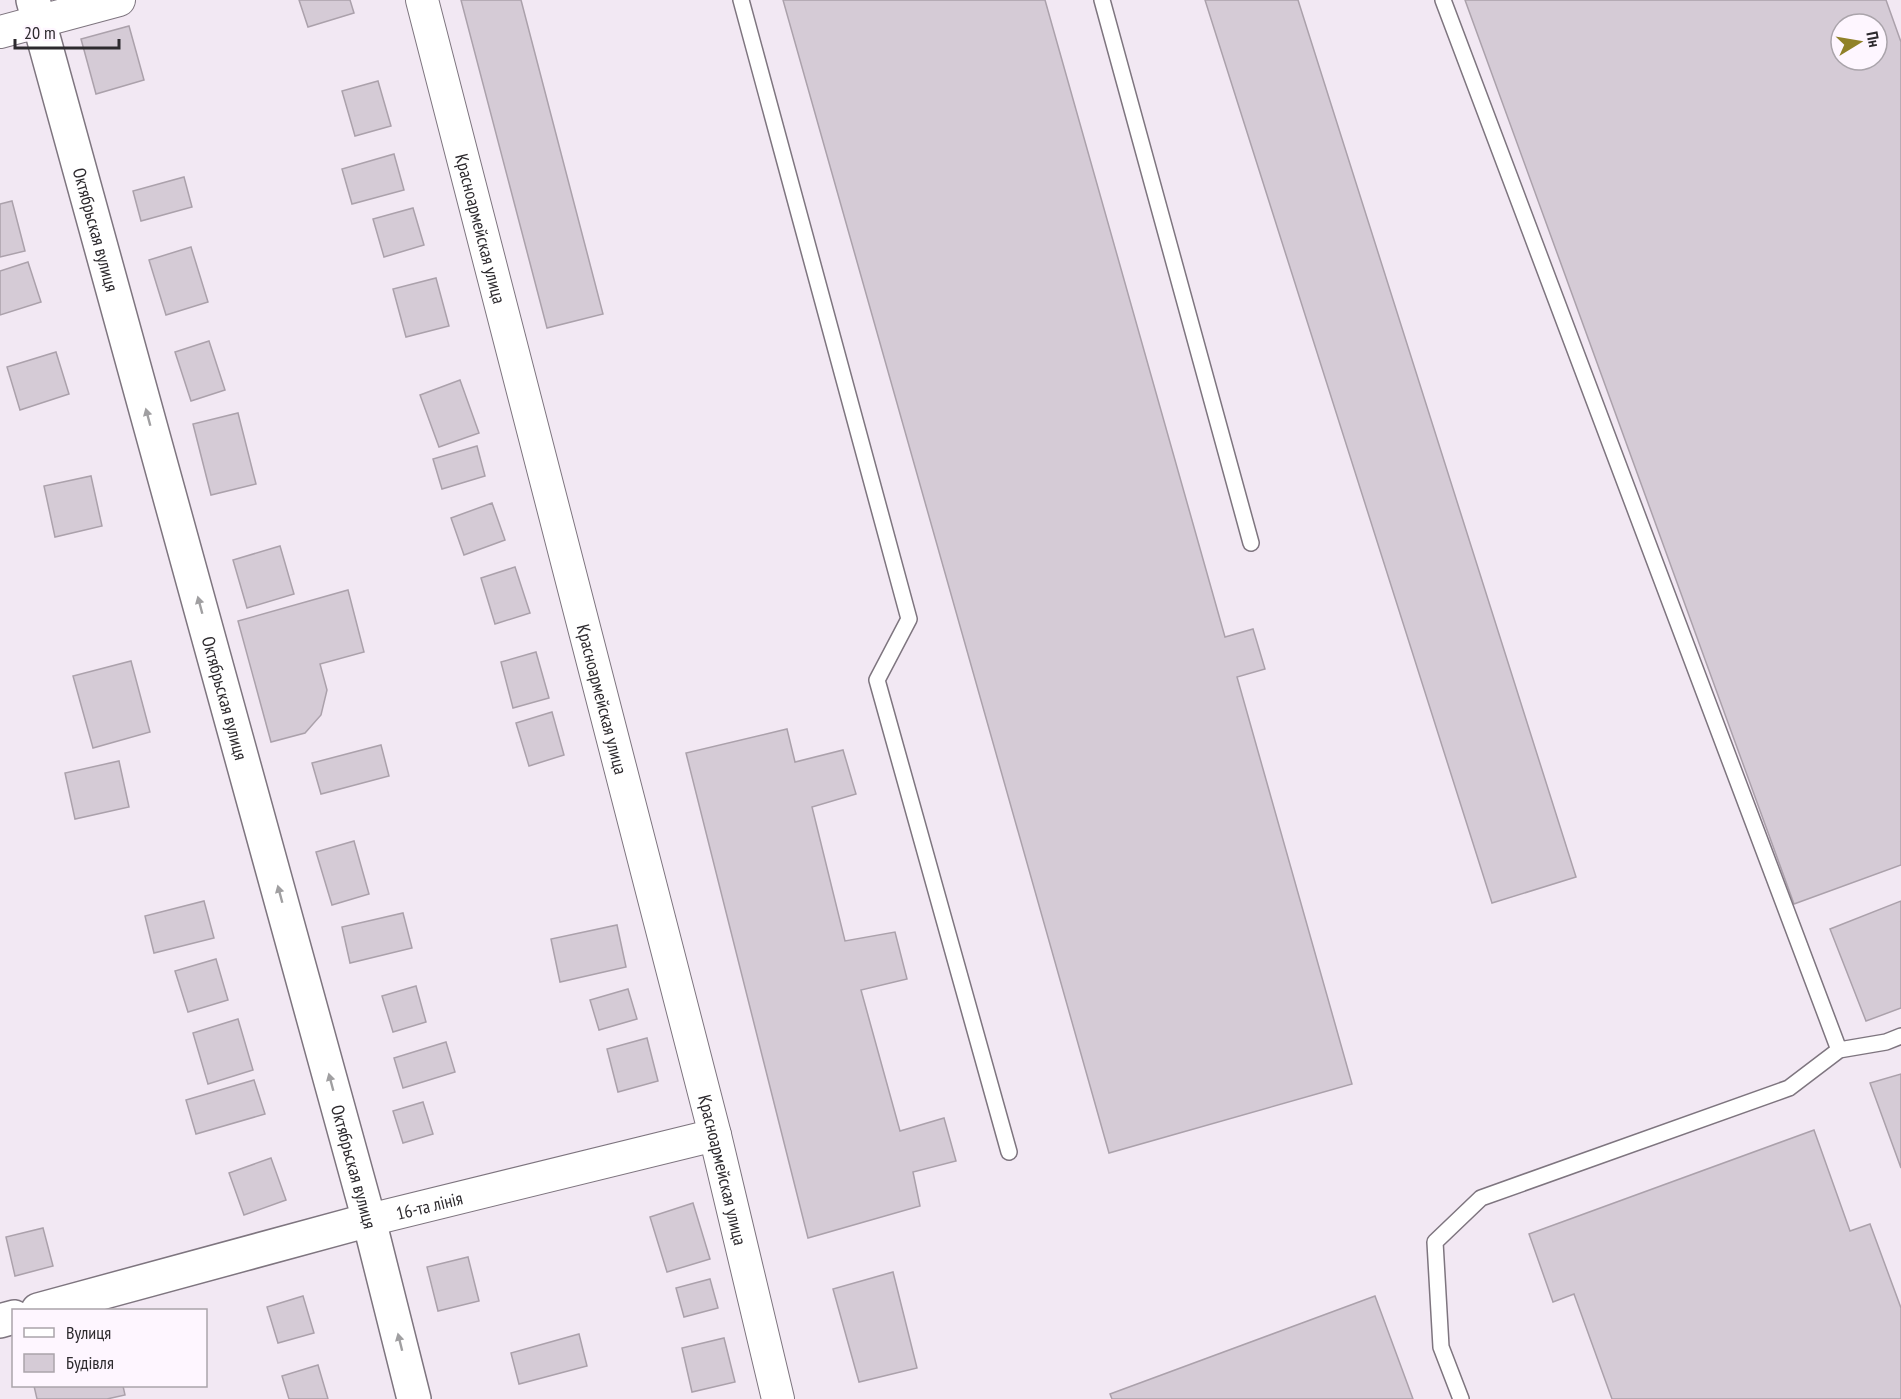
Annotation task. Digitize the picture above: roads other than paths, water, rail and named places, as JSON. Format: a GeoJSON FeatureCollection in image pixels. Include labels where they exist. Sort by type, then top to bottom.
{"type":"FeatureCollection","features":[{"type":"Feature","properties":{"kind":"main road","name":"Октябрьская вулиця"},"geometry":{"type":"LineString","coordinates":[[36,11],[369,1220],[414,1399]]}},
{"type":"Feature","properties":{"kind":"main road","name":"16-та лінія"},"geometry":{"type":"LineString","coordinates":[[45,1309],[369,1220]]}},
{"type":"Feature","properties":{"kind":"street"},"geometry":{"type":"LineString","coordinates":[[0,32],[36,11],[119,0]]}},
{"type":"Feature","properties":{"kind":"street","name":"Красноармейская улица"},"geometry":{"type":"LineString","coordinates":[[422,0],[715,1135],[778,1399]]}},
{"type":"Feature","properties":{"kind":"street","name":"16-та лінія"},"geometry":{"type":"LineString","coordinates":[[369,1220],[715,1135]]}},
{"type":"Feature","properties":{"kind":"lane"},"geometry":{"type":"LineString","coordinates":[[741,0],[909,619],[877,680],[1009,1152]]}},
{"type":"Feature","properties":{"kind":"lane"},"geometry":{"type":"LineString","coordinates":[[1102,0],[1251,543]]}},
{"type":"Feature","properties":{"kind":"lane"},"geometry":{"type":"LineString","coordinates":[[1443,0],[1839,1050]]}},
{"type":"Feature","properties":{"kind":"lane"},"geometry":{"type":"LineString","coordinates":[[1461,1399],[1441,1347],[1435,1242],[1480,1198],[1789,1088],[1839,1050],[1886,1042],[1901,1036]]}}]}
